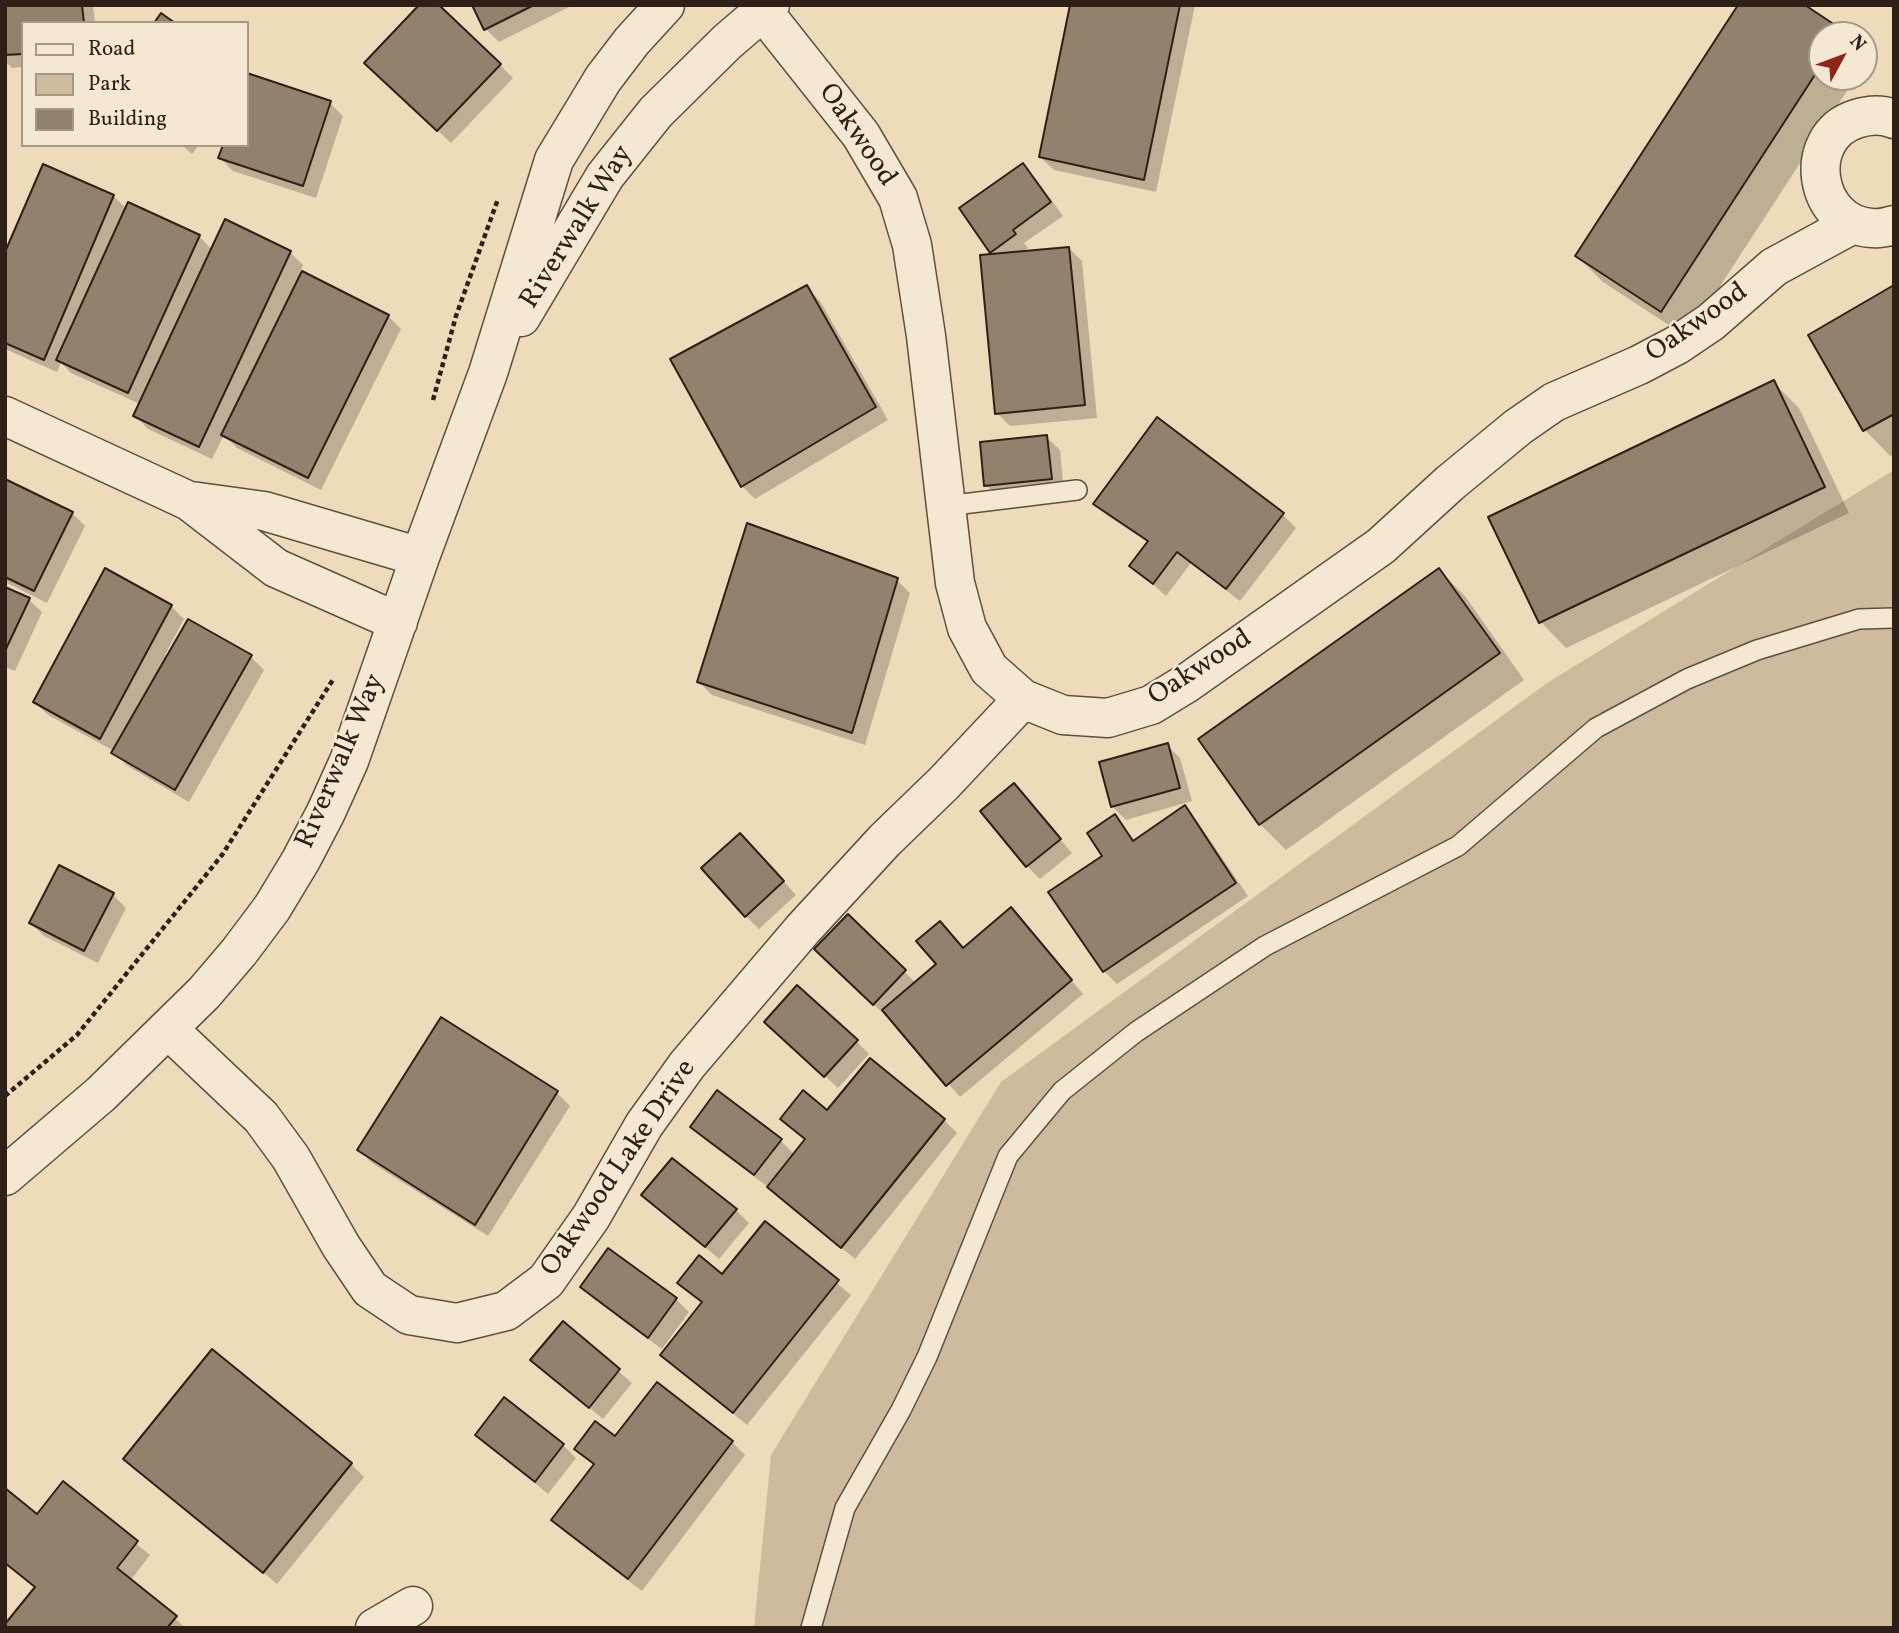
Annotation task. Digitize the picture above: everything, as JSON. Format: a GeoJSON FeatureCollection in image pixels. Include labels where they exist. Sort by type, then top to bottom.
{"type":"FeatureCollection","features":[{"type":"Feature","properties":{"kind":"street","name":"Riverwalk Way"},"geometry":{"type":"LineString","coordinates":[[5,1176],[92,1103],[204,993],[272,908],[300,860],[349,761],[488,373],[554,160],[603,79],[632,41],[665,5]]}},
{"type":"Feature","properties":{"kind":"street","name":"Riverwalk Way"},"geometry":{"type":"LineString","coordinates":[[488,373],[604,176],[656,111],[763,7]]}},
{"type":"Feature","properties":{"kind":"street","name":"Oakwood"},"geometry":{"type":"LineString","coordinates":[[763,7],[862,135],[898,198],[912,246],[926,336],[955,583],[967,628],[989,668],[1023,699],[1063,715],[1108,718],[1151,705],[1187,683],[1381,546],[1518,426],[1554,402],[1639,365],[1677,345],[1711,322],[1774,267],[1853,224]]}},
{"type":"Feature","properties":{"kind":"street"},"geometry":{"type":"LineString","coordinates":[[1894,118],[1866,116],[1847,122],[1832,135],[1824,147],[1819,167],[1821,189],[1831,207],[1853,224],[1872,229],[1894,225]]}},
{"type":"Feature","properties":{"kind":"street"},"geometry":{"type":"LineString","coordinates":[[5,416],[189,501],[276,568],[398,622]]}},
{"type":"Feature","properties":{"kind":"street"},"geometry":{"type":"LineString","coordinates":[[189,501],[264,511],[420,557]]}},
{"type":"Feature","properties":{"kind":"street","name":"Oakwood Lake Drive"},"geometry":{"type":"LineString","coordinates":[[169,1030],[261,1116],[291,1158],[341,1246],[370,1289],[409,1315],[457,1323],[506,1311],[546,1281],[591,1217],[644,1125],[687,1066],[803,929],[1023,699]]}},
{"type":"Feature","properties":{"kind":"street"},"geometry":{"type":"LineString","coordinates":[[375,1628],[413,1606]]}},
{"type":"Feature","properties":{"kind":"lane"},"geometry":{"type":"LineString","coordinates":[[946,506],[1077,490]]}},
{"type":"Feature","properties":{"kind":"lane"},"geometry":{"type":"LineString","coordinates":[[811,1628],[845,1508],[901,1410],[927,1357],[1008,1156],[1062,1091],[1136,1032],[1265,946],[1458,846],[1596,728],[1687,679],[1756,650],[1858,619],[1894,618]]}},
{"type":"Feature","properties":{"kind":"path"},"geometry":{"type":"LineString","coordinates":[[5,1096],[77,1035],[222,855],[340,668]]}},
{"type":"Feature","properties":{"kind":"green space"},"geometry":{"type":"Polygon","coordinates":[[[1894,470],[1894,1628],[754,1628],[771,1455],[1001,1082],[1547,683],[1894,470]]]}},
{"type":"Feature","properties":{"kind":"building"},"geometry":{"type":"Polygon","coordinates":[[[5,5],[82,5],[84,21],[21,21],[21,54],[5,55],[5,5]]]}},
{"type":"Feature","properties":{"kind":"building"},"geometry":{"type":"Polygon","coordinates":[[[419,5],[439,5],[501,64],[437,131],[364,63],[419,5]]]}},
{"type":"Feature","properties":{"kind":"building"},"geometry":{"type":"Polygon","coordinates":[[[472,5],[534,5],[484,30],[472,5]]]}},
{"type":"Feature","properties":{"kind":"building"},"geometry":{"type":"Polygon","coordinates":[[[1070,5],[1180,5],[1144,180],[1039,157],[1070,5]]]}},
{"type":"Feature","properties":{"kind":"building"},"geometry":{"type":"Polygon","coordinates":[[[1738,5],[1805,5],[1829,21],[1808,21],[1808,86],[1661,312],[1575,256],[1738,5]]]}},
{"type":"Feature","properties":{"kind":"building"},"geometry":{"type":"Polygon","coordinates":[[[161,13],[172,21],[155,21],[161,13]]]}},
{"type":"Feature","properties":{"kind":"building"},"geometry":{"type":"Polygon","coordinates":[[[248,73],[331,101],[303,186],[218,158],[222,147],[248,147],[248,73]]]}},
{"type":"Feature","properties":{"kind":"building"},"geometry":{"type":"Polygon","coordinates":[[[1023,163],[1051,202],[1013,230],[1016,234],[990,253],[959,208],[1023,163]]]}},
{"type":"Feature","properties":{"kind":"building"},"geometry":{"type":"Polygon","coordinates":[[[43,164],[114,195],[44,360],[5,343],[5,252],[43,164]]]}},
{"type":"Feature","properties":{"kind":"building"},"geometry":{"type":"Polygon","coordinates":[[[128,202],[200,235],[128,393],[56,360],[128,202]]]}},
{"type":"Feature","properties":{"kind":"building"},"geometry":{"type":"Polygon","coordinates":[[[225,219],[291,251],[199,447],[133,416],[225,219]]]}},
{"type":"Feature","properties":{"kind":"building"},"geometry":{"type":"Polygon","coordinates":[[[1069,247],[1085,405],[995,414],[980,255],[1069,247]]]}},
{"type":"Feature","properties":{"kind":"building"},"geometry":{"type":"Polygon","coordinates":[[[302,271],[389,315],[308,478],[221,435],[302,271]]]}},
{"type":"Feature","properties":{"kind":"building"},"geometry":{"type":"Polygon","coordinates":[[[807,285],[876,407],[741,487],[670,359],[807,285]]]}},
{"type":"Feature","properties":{"kind":"building"},"geometry":{"type":"Polygon","coordinates":[[[1894,285],[1894,414],[1863,431],[1808,335],[1894,285]]]}},
{"type":"Feature","properties":{"kind":"building"},"geometry":{"type":"Polygon","coordinates":[[[1774,380],[1825,487],[1539,623],[1488,517],[1774,380]]]}},
{"type":"Feature","properties":{"kind":"building"},"geometry":{"type":"Polygon","coordinates":[[[1157,417],[1284,513],[1226,589],[1177,552],[1153,584],[1129,566],[1148,541],[1093,504],[1157,417]]]}},
{"type":"Feature","properties":{"kind":"building"},"geometry":{"type":"Polygon","coordinates":[[[1047,435],[1052,479],[984,486],[980,442],[1047,435]]]}},
{"type":"Feature","properties":{"kind":"building"},"geometry":{"type":"Polygon","coordinates":[[[5,479],[73,512],[34,591],[5,577],[5,479]]]}},
{"type":"Feature","properties":{"kind":"building"},"geometry":{"type":"Polygon","coordinates":[[[747,523],[898,578],[852,733],[697,682],[747,523]]]}},
{"type":"Feature","properties":{"kind":"building"},"geometry":{"type":"Polygon","coordinates":[[[105,568],[172,605],[100,739],[33,702],[105,568]]]}},
{"type":"Feature","properties":{"kind":"building"},"geometry":{"type":"Polygon","coordinates":[[[1439,568],[1500,653],[1259,825],[1198,739],[1439,568]]]}},
{"type":"Feature","properties":{"kind":"building"},"geometry":{"type":"Polygon","coordinates":[[[5,587],[30,598],[5,651],[5,587]]]}},
{"type":"Feature","properties":{"kind":"building"},"geometry":{"type":"Polygon","coordinates":[[[188,619],[252,655],[175,790],[111,753],[188,619]]]}},
{"type":"Feature","properties":{"kind":"building"},"geometry":{"type":"Polygon","coordinates":[[[1168,743],[1180,788],[1111,807],[1099,762],[1168,743]]]}},
{"type":"Feature","properties":{"kind":"building"},"geometry":{"type":"Polygon","coordinates":[[[1014,783],[1061,839],[1026,867],[980,811],[1014,783]]]}},
{"type":"Feature","properties":{"kind":"building"},"geometry":{"type":"Polygon","coordinates":[[[1185,805],[1236,883],[1103,972],[1048,892],[1102,856],[1087,833],[1115,814],[1133,841],[1185,805]]]}},
{"type":"Feature","properties":{"kind":"building"},"geometry":{"type":"Polygon","coordinates":[[[740,833],[784,881],[745,917],[701,868],[740,833]]]}},
{"type":"Feature","properties":{"kind":"building"},"geometry":{"type":"Polygon","coordinates":[[[59,865],[114,893],[84,951],[29,923],[59,865]]]}},
{"type":"Feature","properties":{"kind":"building"},"geometry":{"type":"Polygon","coordinates":[[[1011,907],[1072,980],[946,1086],[882,1010],[936,964],[916,941],[940,921],[963,948],[1011,907]]]}},
{"type":"Feature","properties":{"kind":"building"},"geometry":{"type":"Polygon","coordinates":[[[848,914],[906,970],[873,1005],[814,949],[848,914]]]}},
{"type":"Feature","properties":{"kind":"building"},"geometry":{"type":"Polygon","coordinates":[[[797,985],[858,1040],[824,1077],[764,1022],[797,985]]]}},
{"type":"Feature","properties":{"kind":"building"},"geometry":{"type":"Polygon","coordinates":[[[441,1017],[558,1091],[475,1225],[357,1150],[441,1017]]]}},
{"type":"Feature","properties":{"kind":"building"},"geometry":{"type":"Polygon","coordinates":[[[870,1058],[945,1119],[841,1248],[767,1187],[805,1139],[780,1119],[803,1090],[827,1110],[870,1058]]]}},
{"type":"Feature","properties":{"kind":"building"},"geometry":{"type":"Polygon","coordinates":[[[717,1090],[782,1139],[754,1175],[690,1127],[717,1090]]]}},
{"type":"Feature","properties":{"kind":"building"},"geometry":{"type":"Polygon","coordinates":[[[672,1158],[737,1209],[705,1247],[641,1195],[672,1158]]]}},
{"type":"Feature","properties":{"kind":"building"},"geometry":{"type":"Polygon","coordinates":[[[765,1221],[839,1280],[733,1413],[660,1355],[702,1302],[677,1283],[699,1255],[722,1274],[765,1221]]]}},
{"type":"Feature","properties":{"kind":"building"},"geometry":{"type":"Polygon","coordinates":[[[608,1248],[677,1298],[648,1338],[580,1287],[608,1248]]]}},
{"type":"Feature","properties":{"kind":"building"},"geometry":{"type":"Polygon","coordinates":[[[563,1321],[620,1369],[589,1408],[530,1360],[563,1321]]]}},
{"type":"Feature","properties":{"kind":"building"},"geometry":{"type":"Polygon","coordinates":[[[212,1349],[352,1463],[263,1573],[123,1459],[212,1349]]]}},
{"type":"Feature","properties":{"kind":"building"},"geometry":{"type":"Polygon","coordinates":[[[657,1382],[733,1441],[628,1579],[551,1520],[594,1464],[574,1449],[595,1421],[615,1436],[657,1382]]]}},
{"type":"Feature","properties":{"kind":"building"},"geometry":{"type":"Polygon","coordinates":[[[504,1397],[564,1444],[535,1482],[475,1435],[504,1397]]]}},
{"type":"Feature","properties":{"kind":"building"},"geometry":{"type":"Polygon","coordinates":[[[63,1481],[138,1541],[117,1568],[177,1616],[167,1628],[5,1628],[5,1624],[35,1587],[5,1563],[5,1488],[37,1514],[63,1481]]]}}]}
